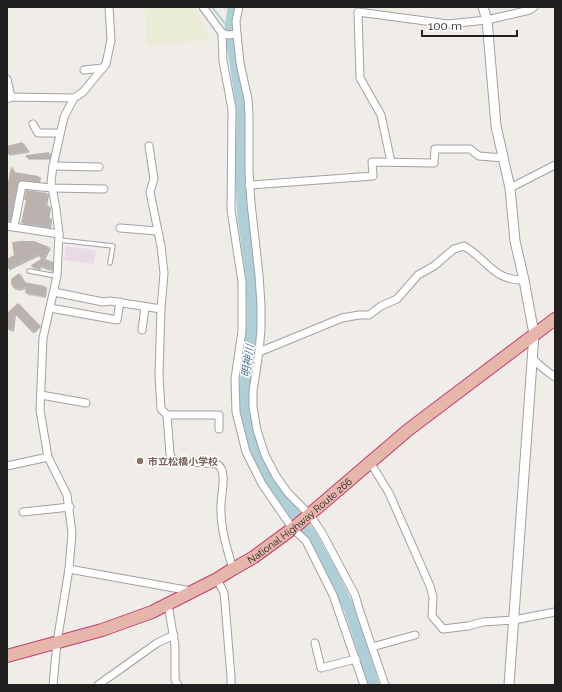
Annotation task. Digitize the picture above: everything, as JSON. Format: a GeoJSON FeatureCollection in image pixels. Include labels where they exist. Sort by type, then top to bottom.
{"type":"FeatureCollection","features":[{"type":"Feature","properties":{"kind":"highway","name":"National Highway Route 266"},"geometry":{"type":"LineString","coordinates":[[7,656],[102,630],[152,612],[217,579],[294,527],[408,430],[555,319]]}},
{"type":"Feature","properties":{"kind":"street"},"geometry":{"type":"LineString","coordinates":[[53,685],[57,642],[69,569],[72,533],[70,507],[67,495],[48,457],[40,410],[44,338],[58,276],[59,237],[51,182],[64,116],[74,98],[83,92],[106,64],[111,40],[109,7]]}},
{"type":"Feature","properties":{"kind":"street"},"geometry":{"type":"LineString","coordinates":[[203,7],[230,34],[240,63],[248,99],[249,185],[259,275],[261,329],[253,391],[253,407],[257,430],[265,455],[276,476],[288,493],[322,533],[355,595],[385,685]]}},
{"type":"Feature","properties":{"kind":"street"},"geometry":{"type":"LineString","coordinates":[[239,7],[236,22],[230,34],[223,61],[232,108],[231,210],[242,282],[242,331],[235,378],[236,412],[246,452],[262,484],[306,541],[333,595],[364,685]]}},
{"type":"Feature","properties":{"kind":"street"},"geometry":{"type":"LineString","coordinates":[[483,7],[487,20],[496,126],[510,188],[515,241],[534,334],[509,685]]}},
{"type":"Feature","properties":{"kind":"street"},"geometry":{"type":"LineString","coordinates":[[391,162],[381,115],[360,78],[358,12],[448,24],[487,20],[530,10],[534,7]]}},
{"type":"Feature","properties":{"kind":"street"},"geometry":{"type":"LineString","coordinates":[[84,70],[103,68]]}},
{"type":"Feature","properties":{"kind":"street"},"geometry":{"type":"LineString","coordinates":[[7,79],[9,98],[74,98]]}},
{"type":"Feature","properties":{"kind":"street"},"geometry":{"type":"LineString","coordinates":[[33,124],[38,133],[60,133]]}},
{"type":"Feature","properties":{"kind":"street"},"geometry":{"type":"LineString","coordinates":[[149,146],[154,180],[150,192],[161,246],[164,272],[161,309],[160,410],[167,415],[219,415],[219,429]]}},
{"type":"Feature","properties":{"kind":"street"},"geometry":{"type":"LineString","coordinates":[[249,185],[373,176],[372,162],[434,163],[435,149],[470,149],[479,156],[504,158]]}},
{"type":"Feature","properties":{"kind":"street"},"geometry":{"type":"LineString","coordinates":[[510,188],[555,165]]}},
{"type":"Feature","properties":{"kind":"street"},"geometry":{"type":"LineString","coordinates":[[53,166],[99,168]]}},
{"type":"Feature","properties":{"kind":"street"},"geometry":{"type":"LineString","coordinates":[[59,237],[10,227],[22,185],[104,190]]}},
{"type":"Feature","properties":{"kind":"street"},"geometry":{"type":"LineString","coordinates":[[120,228],[157,231]]}},
{"type":"Feature","properties":{"kind":"street"},"geometry":{"type":"LineString","coordinates":[[259,352],[342,318],[359,314],[369,315],[381,306],[397,299],[418,275],[434,266],[454,249],[464,246],[474,252],[494,272],[514,280],[524,280]]}},
{"type":"Feature","properties":{"kind":"street"},"geometry":{"type":"LineString","coordinates":[[54,292],[103,302],[120,302],[161,309]]}},
{"type":"Feature","properties":{"kind":"street"},"geometry":{"type":"LineString","coordinates":[[50,308],[117,320],[120,302]]}},
{"type":"Feature","properties":{"kind":"street"},"geometry":{"type":"LineString","coordinates":[[142,330],[145,307]]}},
{"type":"Feature","properties":{"kind":"street"},"geometry":{"type":"LineString","coordinates":[[532,357],[536,364],[544,368],[555,378]]}},
{"type":"Feature","properties":{"kind":"street"},"geometry":{"type":"LineString","coordinates":[[41,396],[86,403]]}},
{"type":"Feature","properties":{"kind":"street"},"geometry":{"type":"LineString","coordinates":[[167,415],[170,454],[172,459],[179,461],[217,464],[221,466],[223,472],[221,506],[223,528],[233,569]]}},
{"type":"Feature","properties":{"kind":"street"},"geometry":{"type":"LineString","coordinates":[[7,466],[48,457]]}},
{"type":"Feature","properties":{"kind":"street"},"geometry":{"type":"LineString","coordinates":[[370,462],[389,493],[413,546],[433,597],[432,616],[443,629],[468,626],[483,622],[514,620],[555,612]]}},
{"type":"Feature","properties":{"kind":"street"},"geometry":{"type":"LineString","coordinates":[[23,512],[70,507]]}},
{"type":"Feature","properties":{"kind":"street"},"geometry":{"type":"LineString","coordinates":[[69,569],[194,591]]}},
{"type":"Feature","properties":{"kind":"street"},"geometry":{"type":"LineString","coordinates":[[217,579],[224,593],[231,685]]}},
{"type":"Feature","properties":{"kind":"street"},"geometry":{"type":"LineString","coordinates":[[168,604],[174,635],[175,680],[178,685]]}},
{"type":"Feature","properties":{"kind":"street"},"geometry":{"type":"LineString","coordinates":[[372,647],[415,634]]}},
{"type":"Feature","properties":{"kind":"street"},"geometry":{"type":"LineString","coordinates":[[98,685],[157,643],[174,635]]}},
{"type":"Feature","properties":{"kind":"street"},"geometry":{"type":"LineString","coordinates":[[315,642],[321,668],[356,660]]}},
{"type":"Feature","properties":{"kind":"lane"},"geometry":{"type":"LineString","coordinates":[[59,237],[113,246],[110,263]]}},
{"type":"Feature","properties":{"kind":"lane"},"geometry":{"type":"LineString","coordinates":[[29,272],[58,276]]}},
{"type":"Feature","properties":{"kind":"path"},"geometry":{"type":"LineString","coordinates":[[223,7],[225,9],[226,7]]}},
{"type":"Feature","properties":{"kind":"shaded area"},"geometry":{"type":"Polygon","coordinates":[[[66,246],[96,250],[94,264],[64,260],[66,246]]]}},
{"type":"Feature","properties":{"kind":"green space"},"geometry":{"type":"Polygon","coordinates":[[[162,7],[195,7],[210,40],[147,45],[145,9],[162,7]]]}},
{"type":"Feature","properties":{"kind":"building"},"geometry":{"type":"Polygon","coordinates":[[[22,142],[28,151],[7,154],[7,146],[22,142]]]}},
{"type":"Feature","properties":{"kind":"building"},"geometry":{"type":"Polygon","coordinates":[[[49,152],[50,158],[26,158],[26,155],[49,152]]]}},
{"type":"Feature","properties":{"kind":"building"},"geometry":{"type":"Polygon","coordinates":[[[11,166],[14,172],[39,176],[38,182],[22,180],[18,182],[10,221],[7,221],[7,188],[11,166]]]}},
{"type":"Feature","properties":{"kind":"building"},"geometry":{"type":"Polygon","coordinates":[[[26,190],[47,193],[45,205],[49,206],[47,217],[50,217],[49,227],[21,223],[26,200],[24,200],[26,190]]]}},
{"type":"Feature","properties":{"kind":"building"},"geometry":{"type":"Polygon","coordinates":[[[34,241],[49,247],[43,258],[53,262],[51,270],[39,266],[38,269],[30,266],[41,259],[38,254],[7,269],[7,259],[14,255],[12,242],[34,241]]]}},
{"type":"Feature","properties":{"kind":"building"},"geometry":{"type":"Polygon","coordinates":[[[19,273],[24,282],[45,286],[44,296],[25,293],[26,287],[18,289],[13,288],[11,279],[19,273]]]}},
{"type":"Feature","properties":{"kind":"building"},"geometry":{"type":"Polygon","coordinates":[[[18,303],[39,325],[32,332],[14,313],[12,330],[7,329],[7,313],[18,303]]]}},
{"type":"Feature","properties":{"kind":"waterway"},"geometry":{"type":"LineString","coordinates":[[212,7],[230,30]]}},
{"type":"Feature","properties":{"kind":"waterway","name":"明神川"},"geometry":{"type":"LineString","coordinates":[[233,7],[230,30],[242,111],[241,185],[243,218],[251,274],[252,303],[252,324],[245,384],[245,411],[253,442],[265,473],[278,493],[311,535],[349,608],[374,685]]}},
{"type":"Feature","properties":{"kind":"place","name":"市立松橋小学校"},"geometry":{"type":"Point","coordinates":[140,461]}}]}
